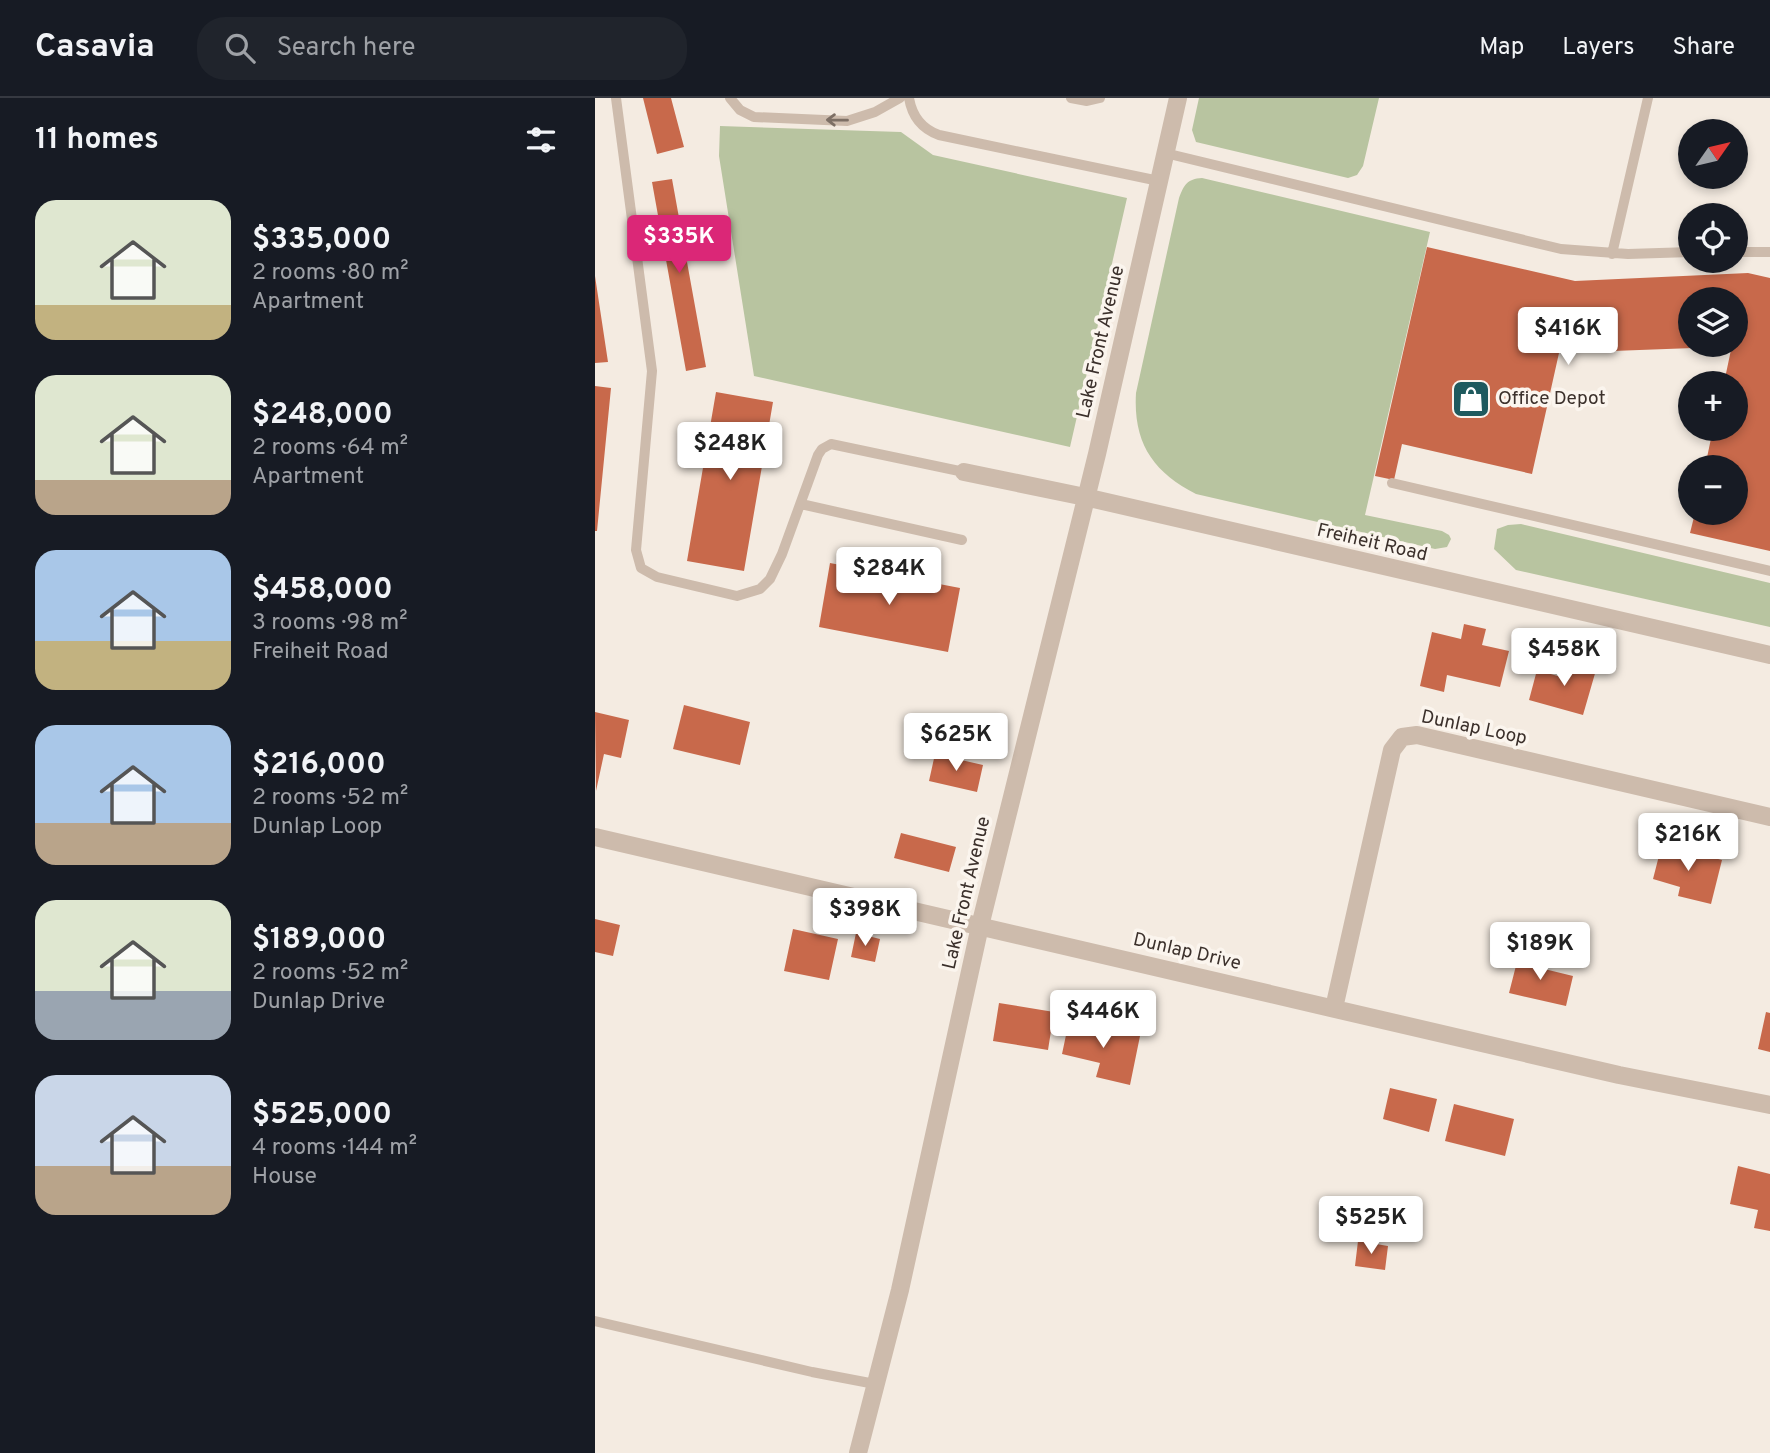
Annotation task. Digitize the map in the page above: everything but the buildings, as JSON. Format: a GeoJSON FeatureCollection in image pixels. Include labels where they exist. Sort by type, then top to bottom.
{"type":"FeatureCollection","features":[{"type":"Feature","properties":{"kind":"street","name":"Lake Front Avenue"},"geometry":{"type":"LineString","coordinates":[[858,1453],[928,1166],[980,926],[1085,497],[1178,98]]}},
{"type":"Feature","properties":{"kind":"street","name":"Freiheit Road"},"geometry":{"type":"LineString","coordinates":[[964,472],[1085,497],[1770,656]]}},
{"type":"Feature","properties":{"kind":"street","name":"Dunlap Loop"},"geometry":{"type":"LineString","coordinates":[[1334,1008],[1392,750],[1402,737],[1417,735],[1770,817]]}},
{"type":"Feature","properties":{"kind":"street","name":"Dunlap Drive"},"geometry":{"type":"LineString","coordinates":[[595,837],[1619,1075],[1770,1105]]}},
{"type":"Feature","properties":{"kind":"lane"},"geometry":{"type":"LineString","coordinates":[[616,98],[652,371],[636,550],[638,562],[645,572],[657,578],[737,596],[759,589],[770,579],[788,539],[818,455],[821,449],[831,444],[964,472]]}},
{"type":"Feature","properties":{"kind":"lane"},"geometry":{"type":"LineString","coordinates":[[730,98],[740,110],[754,117],[847,121],[900,98]]}},
{"type":"Feature","properties":{"kind":"lane"},"geometry":{"type":"LineString","coordinates":[[909,98],[912,113],[926,128],[939,135],[1159,181]]}},
{"type":"Feature","properties":{"kind":"lane"},"geometry":{"type":"LineString","coordinates":[[1071,98],[1093,101],[1100,98]]}},
{"type":"Feature","properties":{"kind":"lane"},"geometry":{"type":"LineString","coordinates":[[1612,254],[1647,99],[1633,98]]}},
{"type":"Feature","properties":{"kind":"lane"},"geometry":{"type":"LineString","coordinates":[[1165,153],[1510,238],[1561,248],[1612,254],[1678,252]]}},
{"type":"Feature","properties":{"kind":"lane"},"geometry":{"type":"LineString","coordinates":[[1748,252],[1770,252]]}},
{"type":"Feature","properties":{"kind":"lane"},"geometry":{"type":"LineString","coordinates":[[1392,484],[1770,571]]}},
{"type":"Feature","properties":{"kind":"lane"},"geometry":{"type":"LineString","coordinates":[[801,504],[962,540]]}},
{"type":"Feature","properties":{"kind":"lane"},"geometry":{"type":"LineString","coordinates":[[595,1321],[812,1372],[875,1384]]}},
{"type":"Feature","properties":{"kind":"green space"},"geometry":{"type":"Polygon","coordinates":[[[1199,98],[1379,98],[1363,166],[1357,175],[1348,178],[1196,142],[1192,130],[1199,98]]]}},
{"type":"Feature","properties":{"kind":"green space"},"geometry":{"type":"Polygon","coordinates":[[[720,126],[901,132],[933,155],[1127,198],[1070,447],[754,376],[719,156],[720,126]]]}},
{"type":"Feature","properties":{"kind":"green space"},"geometry":{"type":"Polygon","coordinates":[[[1202,178],[1430,232],[1365,515],[1442,531],[1451,539],[1447,547],[1435,549],[1196,494],[1168,476],[1149,454],[1138,427],[1136,393],[1179,198],[1187,184],[1202,178]]]}},
{"type":"Feature","properties":{"kind":"green space"},"geometry":{"type":"Polygon","coordinates":[[[1521,524],[1770,583],[1770,627],[1516,570],[1494,549],[1497,529],[1521,524]]]}},
{"type":"Feature","properties":{"kind":"place","name":"Office Depot"},"geometry":{"type":"Point","coordinates":[1471,399]}}]}
